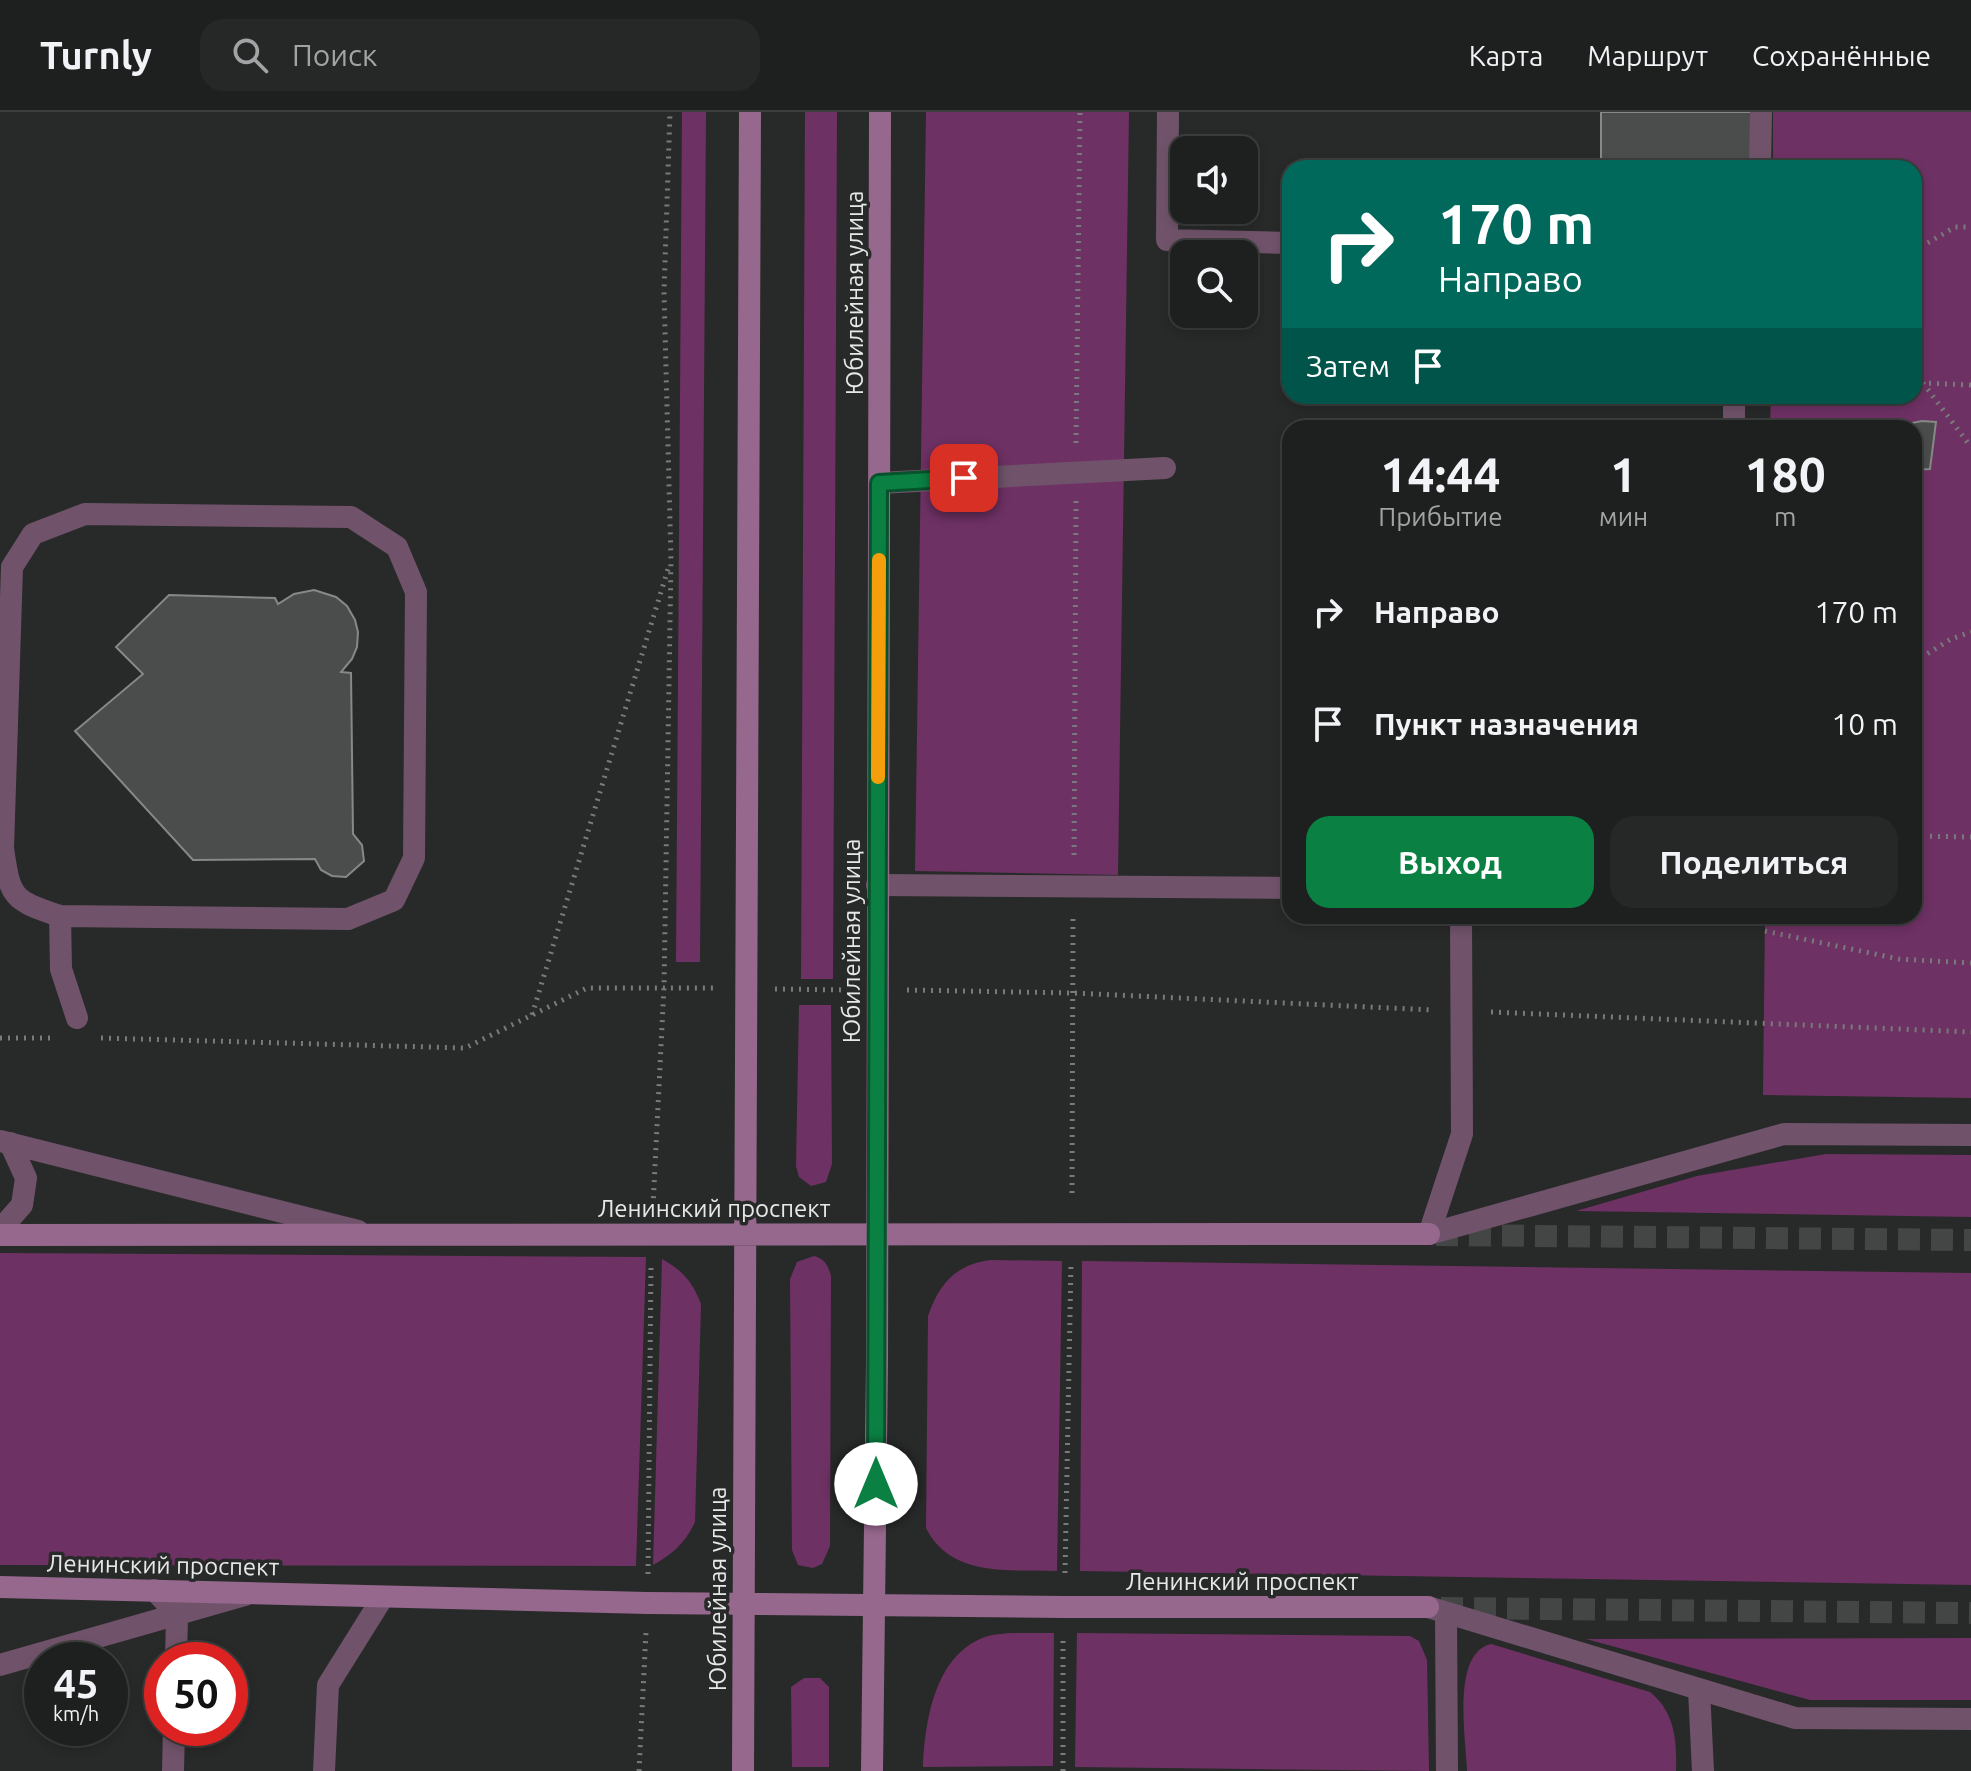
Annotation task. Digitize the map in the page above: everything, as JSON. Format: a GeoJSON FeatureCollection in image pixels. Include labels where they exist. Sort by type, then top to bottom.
{"type":"FeatureCollection","features":[{"type":"Feature","properties":{"kind":"main road","name":"Юбилейная улица"},"geometry":{"type":"LineString","coordinates":[[743,1771],[750,112]]}},
{"type":"Feature","properties":{"kind":"main road","name":"Юбилейная улица"},"geometry":{"type":"LineString","coordinates":[[872,1771],[877,1234],[880,112]]}},
{"type":"Feature","properties":{"kind":"main road","name":"Ленинский проспект"},"geometry":{"type":"LineString","coordinates":[[0,1232],[1429,1234]]}},
{"type":"Feature","properties":{"kind":"main road","name":"Ленинский проспект"},"geometry":{"type":"LineString","coordinates":[[0,1587],[647,1603],[1437,1610]]}},
{"type":"Feature","properties":{"kind":"street"},"geometry":{"type":"LineString","coordinates":[[1168,112],[1167,240],[1282,243]]}},
{"type":"Feature","properties":{"kind":"street"},"geometry":{"type":"LineString","coordinates":[[1760,160],[1761,112]]}},
{"type":"Feature","properties":{"kind":"street"},"geometry":{"type":"LineString","coordinates":[[879,483],[1165,468]]}},
{"type":"Feature","properties":{"kind":"street"},"geometry":{"type":"LineString","coordinates":[[85,514],[351,517],[397,547],[416,592],[414,858],[394,900],[348,919],[60,916],[23,904],[8,882],[3,848],[12,567],[33,534],[85,514]]}},
{"type":"Feature","properties":{"kind":"street"},"geometry":{"type":"LineString","coordinates":[[877,885],[1282,888]]}},
{"type":"Feature","properties":{"kind":"street"},"geometry":{"type":"LineString","coordinates":[[60,916],[61,969],[77,1018]]}},
{"type":"Feature","properties":{"kind":"street"},"geometry":{"type":"LineString","coordinates":[[1429,1234],[1462,1134],[1461,924]]}},
{"type":"Feature","properties":{"kind":"street"},"geometry":{"type":"LineString","coordinates":[[1429,1234],[1784,1134],[1971,1135]]}},
{"type":"Feature","properties":{"kind":"street"},"geometry":{"type":"LineString","coordinates":[[0,1232],[22,1205],[26,1178],[5,1142]]}},
{"type":"Feature","properties":{"kind":"street"},"geometry":{"type":"LineString","coordinates":[[5,1142],[367,1233]]}},
{"type":"Feature","properties":{"kind":"street"},"geometry":{"type":"LineString","coordinates":[[154,1590],[177,1614],[176,1642]]}},
{"type":"Feature","properties":{"kind":"street"},"geometry":{"type":"LineString","coordinates":[[0,1665],[254,1593]]}},
{"type":"Feature","properties":{"kind":"street"},"geometry":{"type":"LineString","coordinates":[[324,1771],[328,1685],[383,1597]]}},
{"type":"Feature","properties":{"kind":"street"},"geometry":{"type":"LineString","coordinates":[[1447,1771],[1437,1610],[1795,1718],[1971,1719]]}},
{"type":"Feature","properties":{"kind":"street"},"geometry":{"type":"LineString","coordinates":[[1699,1690],[1703,1771]]}},
{"type":"Feature","properties":{"kind":"street"},"geometry":{"type":"LineString","coordinates":[[173,1771],[174,1746]]}},
{"type":"Feature","properties":{"kind":"path"},"geometry":{"type":"LineString","coordinates":[[639,1771],[647,1603],[651,1235],[664,987],[671,561],[664,292],[670,112]]}},
{"type":"Feature","properties":{"kind":"path"},"geometry":{"type":"LineString","coordinates":[[1072,1193],[1080,112]]}},
{"type":"Feature","properties":{"kind":"path"},"geometry":{"type":"LineString","coordinates":[[1922,246],[1955,227],[1971,227]]}},
{"type":"Feature","properties":{"kind":"path"},"geometry":{"type":"LineString","coordinates":[[1923,383],[1971,385]]}},
{"type":"Feature","properties":{"kind":"path"},"geometry":{"type":"LineString","coordinates":[[1923,383],[1971,447]]}},
{"type":"Feature","properties":{"kind":"path"},"geometry":{"type":"LineString","coordinates":[[532,1015],[671,561]]}},
{"type":"Feature","properties":{"kind":"path"},"geometry":{"type":"LineString","coordinates":[[1922,657],[1951,639],[1971,632]]}},
{"type":"Feature","properties":{"kind":"path"},"geometry":{"type":"LineString","coordinates":[[1922,836],[1971,837]]}},
{"type":"Feature","properties":{"kind":"path"},"geometry":{"type":"LineString","coordinates":[[1765,931],[1899,959],[1971,963]]}},
{"type":"Feature","properties":{"kind":"path"},"geometry":{"type":"LineString","coordinates":[[95,1038],[465,1048],[587,988]]}},
{"type":"Feature","properties":{"kind":"path"},"geometry":{"type":"LineString","coordinates":[[0,1038],[64,1038]]}},
{"type":"Feature","properties":{"kind":"path"},"geometry":{"type":"LineString","coordinates":[[1065,1573],[1071,1258]]}},
{"type":"Feature","properties":{"kind":"path"},"geometry":{"type":"LineString","coordinates":[[1063,1638],[1063,1771]]}},
{"type":"Feature","properties":{"kind":"shaded area"},"geometry":{"type":"Polygon","coordinates":[[[682,112],[706,112],[700,962],[676,962],[682,112]]]}},
{"type":"Feature","properties":{"kind":"shaded area"},"geometry":{"type":"Polygon","coordinates":[[[805,112],[837,112],[833,979],[801,979],[805,112]]]}},
{"type":"Feature","properties":{"kind":"shaded area"},"geometry":{"type":"Polygon","coordinates":[[[926,112],[1129,112],[1118,875],[915,871],[926,112]]]}},
{"type":"Feature","properties":{"kind":"shaded area"},"geometry":{"type":"Polygon","coordinates":[[[1773,112],[1971,112],[1971,1098],[1763,1095],[1765,924],[1922,924],[1922,420],[1770,420],[1771,404],[1922,404],[1922,160],[1773,160],[1773,112]]]}},
{"type":"Feature","properties":{"kind":"shaded area"},"geometry":{"type":"Polygon","coordinates":[[[799,1005],[831,1005],[832,1164],[826,1182],[811,1186],[799,1177],[796,1166],[799,1005]]]}},
{"type":"Feature","properties":{"kind":"shaded area"},"geometry":{"type":"Polygon","coordinates":[[[1826,1154],[1971,1155],[1971,1217],[1576,1211],[1697,1176],[1826,1154]]]}},
{"type":"Feature","properties":{"kind":"shaded area"},"geometry":{"type":"Polygon","coordinates":[[[0,1253],[646,1257],[636,1566],[0,1565],[0,1253]]]}},
{"type":"Feature","properties":{"kind":"shaded area"},"geometry":{"type":"Polygon","coordinates":[[[814,1256],[826,1263],[831,1276],[830,1546],[822,1564],[813,1568],[798,1565],[792,1550],[790,1279],[797,1262],[814,1256]]]}},
{"type":"Feature","properties":{"kind":"shaded area"},"geometry":{"type":"Polygon","coordinates":[[[662,1259],[686,1277],[701,1304],[695,1522],[678,1547],[653,1565],[662,1259]]]}},
{"type":"Feature","properties":{"kind":"shaded area"},"geometry":{"type":"Polygon","coordinates":[[[991,1260],[1062,1261],[1057,1571],[1001,1570],[966,1563],[950,1556],[926,1528],[928,1316],[950,1278],[968,1266],[991,1260]]]}},
{"type":"Feature","properties":{"kind":"shaded area"},"geometry":{"type":"Polygon","coordinates":[[[1082,1261],[1971,1273],[1971,1585],[1080,1571],[1082,1261]]]}},
{"type":"Feature","properties":{"kind":"shaded area"},"geometry":{"type":"Polygon","coordinates":[[[1054,1633],[1053,1766],[923,1767],[930,1710],[936,1691],[954,1658],[968,1646],[988,1636],[1054,1633]]]}},
{"type":"Feature","properties":{"kind":"shaded area"},"geometry":{"type":"Polygon","coordinates":[[[1077,1633],[1410,1636],[1419,1641],[1427,1660],[1429,1771],[1075,1767],[1077,1633]]]}},
{"type":"Feature","properties":{"kind":"shaded area"},"geometry":{"type":"Polygon","coordinates":[[[1971,1638],[1971,1700],[1810,1700],[1586,1639],[1971,1638]]]}},
{"type":"Feature","properties":{"kind":"shaded area"},"geometry":{"type":"Polygon","coordinates":[[[1491,1644],[1650,1692],[1665,1709],[1673,1728],[1676,1771],[1467,1771],[1464,1719],[1466,1680],[1470,1663],[1478,1651],[1491,1644]]]}},
{"type":"Feature","properties":{"kind":"shaded area"},"geometry":{"type":"Polygon","coordinates":[[[804,1678],[820,1678],[829,1687],[829,1767],[792,1767],[791,1687],[804,1678]]]}},
{"type":"Feature","properties":{"kind":"building"},"geometry":{"type":"Polygon","coordinates":[[[1601,112],[1751,112],[1751,160],[1601,160],[1601,112]]]}},
{"type":"Feature","properties":{"kind":"building"},"geometry":{"type":"Polygon","coordinates":[[[1922,421],[1936,422],[1930,469],[1922,470],[1922,421]]]}},
{"type":"Feature","properties":{"kind":"building"},"geometry":{"type":"Polygon","coordinates":[[[314,590],[336,597],[347,606],[358,632],[352,659],[341,672],[351,673],[353,834],[362,845],[364,861],[346,877],[332,876],[321,870],[315,859],[193,860],[75,731],[143,674],[116,647],[169,595],[275,598],[278,604],[294,594],[314,590]]]}},
{"type":"Feature","properties":{"kind":"tunnel"},"geometry":{"type":"LineString","coordinates":[[1436,1235],[1971,1240]]}},
{"type":"Feature","properties":{"kind":"tunnel"},"geometry":{"type":"LineString","coordinates":[[1441,1608],[1971,1613]]}},
{"type":"Feature","properties":{"kind":"slow traffic"},"geometry":{"type":"LineString","coordinates":[[878,777],[879,560]]}},
{"type":"Feature","properties":{"kind":"route"},"geometry":{"type":"LineString","coordinates":[[876,1484],[879,483],[964,478]]}}]}
